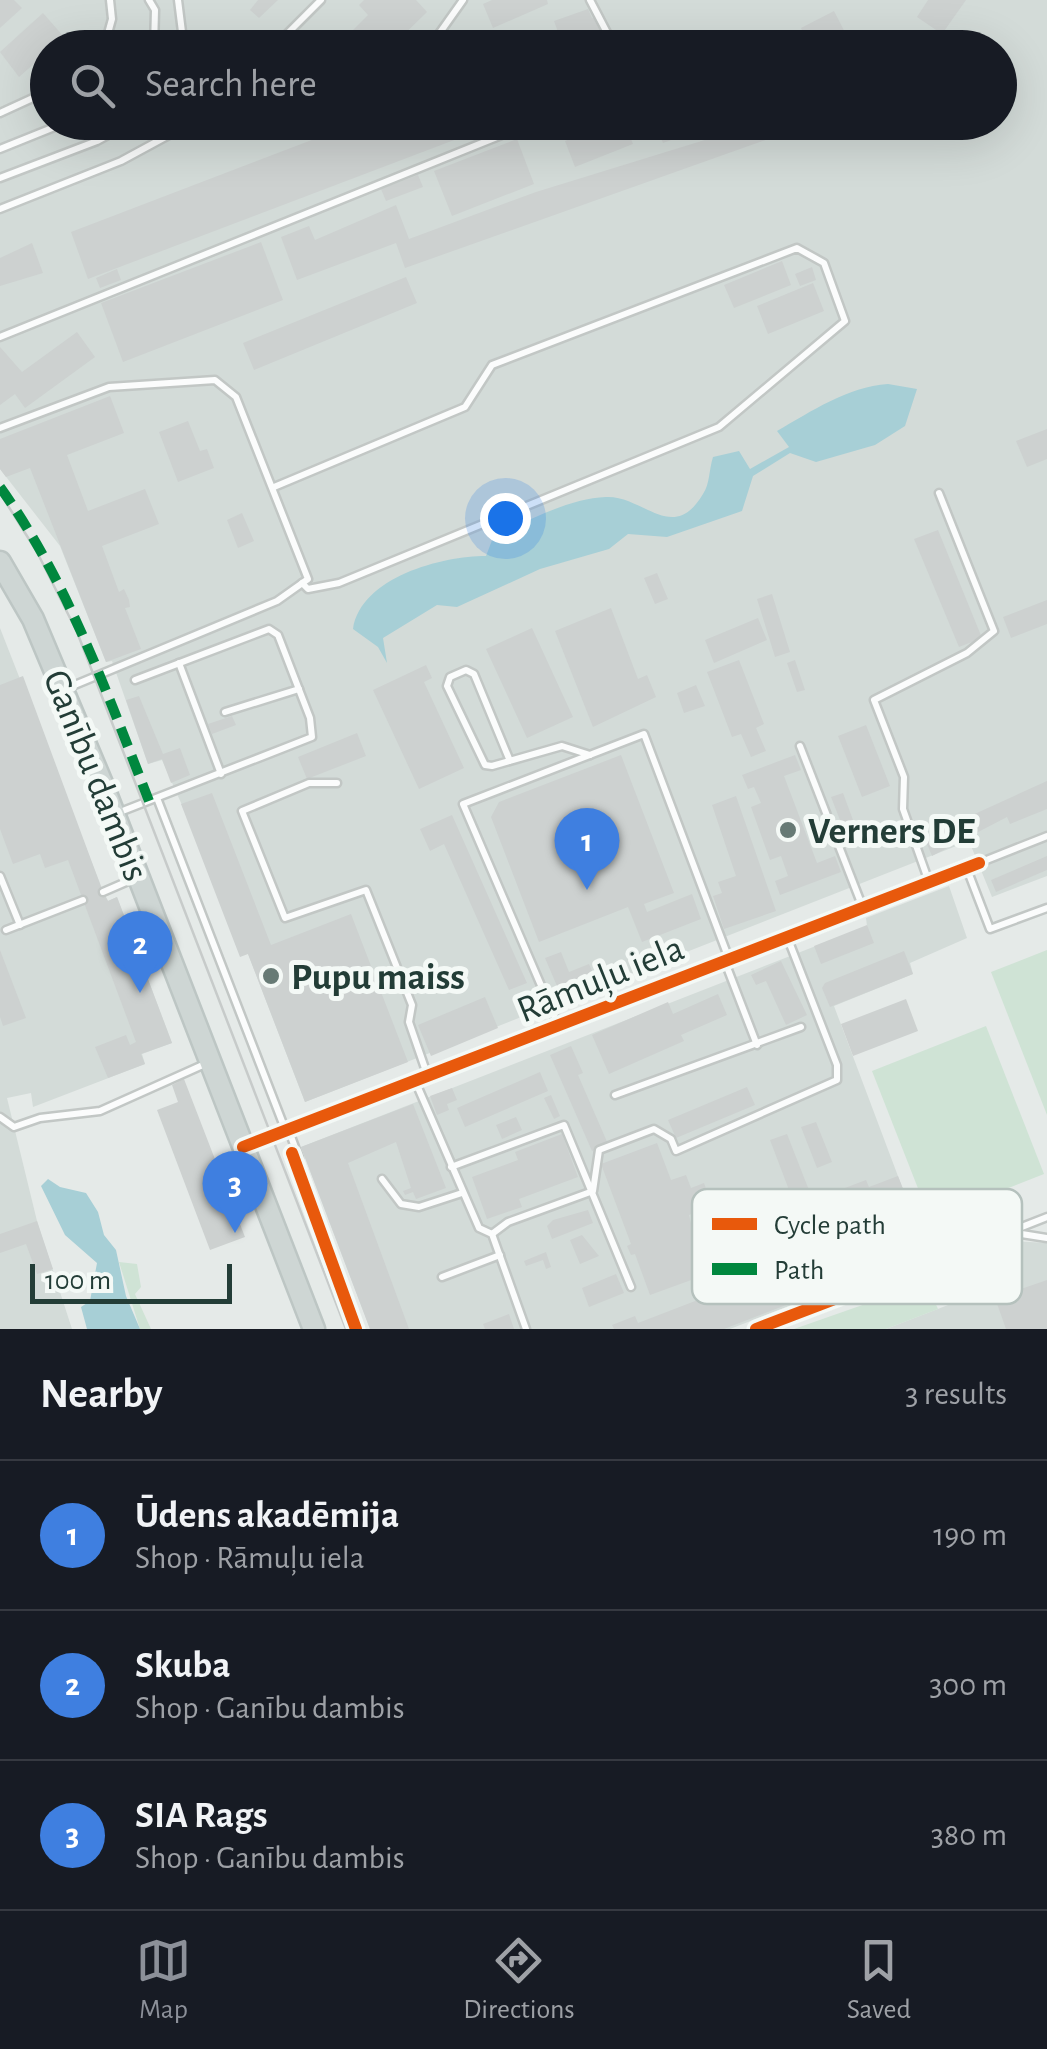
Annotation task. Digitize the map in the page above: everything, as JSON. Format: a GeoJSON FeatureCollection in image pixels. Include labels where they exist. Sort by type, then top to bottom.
{"type":"FeatureCollection","features":[{"type":"Feature","properties":{"kind":"main road","name":"Ganību dambis"},"geometry":{"type":"LineString","coordinates":[[0,562],[64,689],[314,1329]]}},
{"type":"Feature","properties":{"kind":"street","name":"Rāmuļu iela"},"geometry":{"type":"LineString","coordinates":[[243,1147],[973,866]]}},
{"type":"Feature","properties":{"kind":"street"},"geometry":{"type":"LineString","coordinates":[[756,1329],[821,1304]]}},
{"type":"Feature","properties":{"kind":"lane"},"geometry":{"type":"LineString","coordinates":[[109,30],[110,0]]}},
{"type":"Feature","properties":{"kind":"lane"},"geometry":{"type":"LineString","coordinates":[[178,0],[182,30]]}},
{"type":"Feature","properties":{"kind":"lane"},"geometry":{"type":"LineString","coordinates":[[291,30],[321,0]]}},
{"type":"Feature","properties":{"kind":"lane"},"geometry":{"type":"LineString","coordinates":[[442,30],[463,0]]}},
{"type":"Feature","properties":{"kind":"lane"},"geometry":{"type":"LineString","coordinates":[[590,0],[606,30]]}},
{"type":"Feature","properties":{"kind":"lane"},"geometry":{"type":"LineString","coordinates":[[152,1],[157,30]]}},
{"type":"Feature","properties":{"kind":"lane"},"geometry":{"type":"LineString","coordinates":[[0,113],[30,99]]}},
{"type":"Feature","properties":{"kind":"lane"},"geometry":{"type":"LineString","coordinates":[[0,149],[30,137]]}},
{"type":"Feature","properties":{"kind":"lane"},"geometry":{"type":"LineString","coordinates":[[0,178],[99,140]]}},
{"type":"Feature","properties":{"kind":"lane"},"geometry":{"type":"LineString","coordinates":[[0,209],[121,160],[159,140]]}},
{"type":"Feature","properties":{"kind":"lane"},"geometry":{"type":"LineString","coordinates":[[0,324],[3,335],[489,140]]}},
{"type":"Feature","properties":{"kind":"lane"},"geometry":{"type":"LineString","coordinates":[[274,487],[465,407],[492,365],[796,248],[824,263],[845,320],[719,427],[339,583],[308,589],[302,583]]}},
{"type":"Feature","properties":{"kind":"lane"},"geometry":{"type":"LineString","coordinates":[[0,428],[108,387],[216,380],[236,397],[308,579],[277,601],[64,689]]}},
{"type":"Feature","properties":{"kind":"lane"},"geometry":{"type":"LineString","coordinates":[[930,883],[903,810],[904,776],[874,700],[968,653],[994,631],[939,493]]}},
{"type":"Feature","properties":{"kind":"lane"},"geometry":{"type":"LineString","coordinates":[[115,814],[312,737],[278,635],[269,629],[135,680]]}},
{"type":"Feature","properties":{"kind":"lane"},"geometry":{"type":"LineString","coordinates":[[179,664],[221,774]]}},
{"type":"Feature","properties":{"kind":"lane"},"geometry":{"type":"LineString","coordinates":[[510,760],[474,674],[466,670],[450,677],[447,686],[480,760],[492,766],[562,746],[590,755]]}},
{"type":"Feature","properties":{"kind":"lane"},"geometry":{"type":"LineString","coordinates":[[225,712],[299,689]]}},
{"type":"Feature","properties":{"kind":"lane"},"geometry":{"type":"LineString","coordinates":[[559,1026],[463,804],[644,734],[757,1045]]}},
{"type":"Feature","properties":{"kind":"lane"},"geometry":{"type":"LineString","coordinates":[[800,746],[864,910]]}},
{"type":"Feature","properties":{"kind":"lane"},"geometry":{"type":"LineString","coordinates":[[337,783],[309,784],[242,811],[285,918],[366,890],[412,1005],[409,1022],[422,1081],[451,1167],[479,1228],[492,1234],[526,1329]]}},
{"type":"Feature","properties":{"kind":"lane"},"geometry":{"type":"LineString","coordinates":[[158,798],[299,1158]]}},
{"type":"Feature","properties":{"kind":"lane"},"geometry":{"type":"LineString","coordinates":[[1047,836],[973,866],[990,929],[1047,908]]}},
{"type":"Feature","properties":{"kind":"lane"},"geometry":{"type":"LineString","coordinates":[[0,876],[20,924]]}},
{"type":"Feature","properties":{"kind":"lane"},"geometry":{"type":"LineString","coordinates":[[103,892],[139,876]]}},
{"type":"Feature","properties":{"kind":"lane"},"geometry":{"type":"LineString","coordinates":[[6,930],[83,900]]}},
{"type":"Feature","properties":{"kind":"lane"},"geometry":{"type":"LineString","coordinates":[[592,1191],[599,1150],[654,1130],[671,1139],[676,1151],[837,1080],[838,1065],[788,940]]}},
{"type":"Feature","properties":{"kind":"lane"},"geometry":{"type":"LineString","coordinates":[[615,1095],[801,1027]]}},
{"type":"Feature","properties":{"kind":"lane"},"geometry":{"type":"LineString","coordinates":[[0,1116],[14,1127],[40,1118],[100,1112],[210,1061]]}},
{"type":"Feature","properties":{"kind":"lane"},"geometry":{"type":"LineString","coordinates":[[451,1167],[564,1124],[631,1287]]}},
{"type":"Feature","properties":{"kind":"lane"},"geometry":{"type":"LineString","coordinates":[[382,1179],[402,1204],[419,1207],[462,1193]]}},
{"type":"Feature","properties":{"kind":"lane"},"geometry":{"type":"LineString","coordinates":[[492,1234],[508,1222],[592,1191]]}},
{"type":"Feature","properties":{"kind":"lane"},"geometry":{"type":"LineString","coordinates":[[1022,1227],[1047,1217]]}},
{"type":"Feature","properties":{"kind":"lane"},"geometry":{"type":"LineString","coordinates":[[1022,1236],[1047,1238]]}},
{"type":"Feature","properties":{"kind":"lane"},"geometry":{"type":"LineString","coordinates":[[442,1278],[500,1255]]}},
{"type":"Feature","properties":{"kind":"shaded area"},"geometry":{"type":"Polygon","coordinates":[[[0,0],[1047,0],[1047,876],[992,897],[969,841],[305,1102],[248,954],[162,760],[148,764],[112,661],[106,662],[60,546],[0,469],[0,0]]]}},
{"type":"Feature","properties":{"kind":"shaded area"},"geometry":{"type":"Polygon","coordinates":[[[0,628],[103,891],[108,901],[117,897],[172,1043],[142,1054],[145,1064],[33,1107],[31,1093],[7,1098],[37,1221],[72,1329],[0,1329],[0,628]]]}},
{"type":"Feature","properties":{"kind":"shaded area"},"geometry":{"type":"Polygon","coordinates":[[[949,886],[967,938],[910,963],[913,974],[834,1006],[903,1189],[692,1189],[692,1304],[794,1304],[730,1329],[370,1329],[301,1147],[867,926],[866,918],[949,886]]]}},
{"type":"Feature","properties":{"kind":"shaded area"},"geometry":{"type":"Polygon","coordinates":[[[1022,1242],[1047,1243],[1047,1329],[886,1329],[951,1304],[1022,1304],[1022,1242]]]}},
{"type":"Feature","properties":{"kind":"green space"},"geometry":{"type":"Polygon","coordinates":[[[1047,950],[1047,1115],[991,972],[1047,950]]]}},
{"type":"Feature","properties":{"kind":"green space"},"geometry":{"type":"Polygon","coordinates":[[[986,1026],[1044,1174],[1006,1189],[918,1189],[872,1071],[986,1026]]]}},
{"type":"Feature","properties":{"kind":"green space"},"geometry":{"type":"Polygon","coordinates":[[[119,1262],[137,1264],[141,1287],[135,1294],[151,1329],[140,1329],[119,1262]]]}},
{"type":"Feature","properties":{"kind":"green space"},"geometry":{"type":"Polygon","coordinates":[[[865,1304],[936,1304],[938,1309],[886,1329],[794,1329],[865,1304]]]}},
{"type":"Feature","properties":{"kind":"water"},"geometry":{"type":"Polygon","coordinates":[[[888,384],[917,389],[905,426],[875,445],[816,462],[790,453],[753,476],[742,511],[667,537],[628,534],[609,549],[540,569],[457,607],[437,605],[383,638],[387,663],[378,647],[353,629],[359,611],[387,583],[427,565],[486,556],[494,535],[563,506],[592,498],[620,498],[657,514],[680,516],[692,509],[705,490],[713,457],[739,451],[750,469],[789,447],[777,431],[844,395],[888,384]]]}},
{"type":"Feature","properties":{"kind":"water"},"geometry":{"type":"Polygon","coordinates":[[[48,1179],[60,1187],[86,1193],[98,1212],[104,1235],[116,1250],[126,1296],[140,1329],[87,1329],[81,1307],[90,1301],[97,1263],[65,1235],[41,1186],[48,1179]]]}},
{"type":"Feature","properties":{"kind":"building"},"geometry":{"type":"Polygon","coordinates":[[[0,0],[14,0],[22,8],[0,28],[0,0]]]}},
{"type":"Feature","properties":{"kind":"building"},"geometry":{"type":"Polygon","coordinates":[[[258,0],[278,0],[259,18],[250,10],[258,0]]]}},
{"type":"Feature","properties":{"kind":"building"},"geometry":{"type":"Polygon","coordinates":[[[364,0],[416,0],[427,12],[408,30],[353,30],[368,15],[359,5],[364,0]]]}},
{"type":"Feature","properties":{"kind":"building"},"geometry":{"type":"Polygon","coordinates":[[[492,0],[547,0],[548,4],[493,28],[483,4],[492,0]]]}},
{"type":"Feature","properties":{"kind":"building"},"geometry":{"type":"Polygon","coordinates":[[[928,0],[966,0],[945,30],[936,30],[917,17],[928,0]]]}},
{"type":"Feature","properties":{"kind":"building"},"geometry":{"type":"Polygon","coordinates":[[[588,9],[592,18],[598,16],[603,30],[557,30],[554,21],[588,9]]]}},
{"type":"Feature","properties":{"kind":"building"},"geometry":{"type":"Polygon","coordinates":[[[834,11],[844,30],[802,30],[834,11]]]}},
{"type":"Feature","properties":{"kind":"building"},"geometry":{"type":"Polygon","coordinates":[[[43,13],[58,30],[30,30],[30,67],[19,77],[0,52],[43,13]]]}},
{"type":"Feature","properties":{"kind":"building"},"geometry":{"type":"Polygon","coordinates":[[[312,140],[454,140],[88,279],[71,232],[312,140]]]}},
{"type":"Feature","properties":{"kind":"building"},"geometry":{"type":"Polygon","coordinates":[[[517,140],[534,184],[452,216],[434,171],[517,140]]]}},
{"type":"Feature","properties":{"kind":"building"},"geometry":{"type":"Polygon","coordinates":[[[631,140],[633,144],[575,167],[565,141],[631,140]]]}},
{"type":"Feature","properties":{"kind":"building"},"geometry":{"type":"Polygon","coordinates":[[[705,140],[766,140],[405,268],[396,243],[297,280],[281,237],[309,226],[315,240],[396,205],[409,239],[536,192],[705,140]]]}},
{"type":"Feature","properties":{"kind":"building"},"geometry":{"type":"Polygon","coordinates":[[[418,175],[423,187],[386,201],[381,189],[418,175]]]}},
{"type":"Feature","properties":{"kind":"building"},"geometry":{"type":"Polygon","coordinates":[[[261,242],[283,300],[123,362],[101,303],[261,242]]]}},
{"type":"Feature","properties":{"kind":"building"},"geometry":{"type":"Polygon","coordinates":[[[32,243],[43,273],[0,286],[0,258],[32,243]]]}},
{"type":"Feature","properties":{"kind":"building"},"geometry":{"type":"Polygon","coordinates":[[[782,261],[791,285],[734,308],[724,285],[782,261]]]}},
{"type":"Feature","properties":{"kind":"building"},"geometry":{"type":"Polygon","coordinates":[[[812,267],[816,280],[800,286],[795,274],[812,267]]]}},
{"type":"Feature","properties":{"kind":"building"},"geometry":{"type":"Polygon","coordinates":[[[117,269],[121,280],[100,288],[96,278],[117,269]]]}},
{"type":"Feature","properties":{"kind":"building"},"geometry":{"type":"Polygon","coordinates":[[[406,277],[417,303],[254,370],[243,343],[406,277]]]}},
{"type":"Feature","properties":{"kind":"building"},"geometry":{"type":"Polygon","coordinates":[[[813,283],[824,311],[768,334],[757,306],[813,283]]]}},
{"type":"Feature","properties":{"kind":"building"},"geometry":{"type":"Polygon","coordinates":[[[77,332],[95,357],[25,408],[15,394],[0,405],[0,347],[22,372],[77,332]]]}},
{"type":"Feature","properties":{"kind":"building"},"geometry":{"type":"Polygon","coordinates":[[[110,396],[124,433],[67,455],[88,511],[145,489],[159,524],[102,546],[119,592],[124,589],[129,600],[130,607],[125,608],[141,649],[106,662],[30,468],[6,477],[0,469],[0,439],[110,396]]]}},
{"type":"Feature","properties":{"kind":"building"},"geometry":{"type":"Polygon","coordinates":[[[188,421],[200,451],[207,449],[214,468],[178,482],[159,432],[188,421]]]}},
{"type":"Feature","properties":{"kind":"building"},"geometry":{"type":"Polygon","coordinates":[[[1047,429],[1047,459],[1027,467],[1016,441],[1047,429]]]}},
{"type":"Feature","properties":{"kind":"building"},"geometry":{"type":"Polygon","coordinates":[[[242,513],[254,541],[238,548],[227,520],[242,513]]]}},
{"type":"Feature","properties":{"kind":"building"},"geometry":{"type":"Polygon","coordinates":[[[938,530],[982,638],[959,647],[914,539],[938,530]]]}},
{"type":"Feature","properties":{"kind":"building"},"geometry":{"type":"Polygon","coordinates":[[[657,573],[668,599],[655,604],[644,578],[657,573]]]}},
{"type":"Feature","properties":{"kind":"building"},"geometry":{"type":"Polygon","coordinates":[[[772,594],[790,652],[775,657],[757,599],[772,594]]]}},
{"type":"Feature","properties":{"kind":"building"},"geometry":{"type":"Polygon","coordinates":[[[1047,600],[1047,624],[1011,638],[1003,617],[1047,600]]]}},
{"type":"Feature","properties":{"kind":"building"},"geometry":{"type":"Polygon","coordinates":[[[611,608],[638,679],[647,675],[656,697],[593,727],[555,631],[611,608]]]}},
{"type":"Feature","properties":{"kind":"building"},"geometry":{"type":"Polygon","coordinates":[[[758,618],[767,640],[714,663],[705,640],[758,618]]]}},
{"type":"Feature","properties":{"kind":"building"},"geometry":{"type":"Polygon","coordinates":[[[532,628],[573,717],[527,738],[486,649],[532,628]]]}},
{"type":"Feature","properties":{"kind":"building"},"geometry":{"type":"Polygon","coordinates":[[[739,660],[764,724],[756,728],[766,751],[751,757],[741,734],[732,737],[707,672],[739,660]]]}},
{"type":"Feature","properties":{"kind":"building"},"geometry":{"type":"Polygon","coordinates":[[[795,660],[805,690],[797,692],[787,663],[795,660]]]}},
{"type":"Feature","properties":{"kind":"building"},"geometry":{"type":"Polygon","coordinates":[[[426,665],[432,678],[424,682],[464,768],[419,789],[373,690],[426,665]]]}},
{"type":"Feature","properties":{"kind":"building"},"geometry":{"type":"Polygon","coordinates":[[[23,676],[103,892],[108,901],[117,897],[172,1043],[141,1054],[145,1064],[108,1078],[95,1047],[126,1035],[130,1045],[136,1042],[68,860],[45,868],[40,854],[13,864],[0,829],[0,685],[23,676]]]}},
{"type":"Feature","properties":{"kind":"building"},"geometry":{"type":"Polygon","coordinates":[[[696,685],[705,706],[684,713],[677,693],[696,685]]]}},
{"type":"Feature","properties":{"kind":"building"},"geometry":{"type":"Polygon","coordinates":[[[139,696],[163,754],[180,748],[190,775],[171,783],[162,759],[148,764],[126,700],[139,696]]]}},
{"type":"Feature","properties":{"kind":"building"},"geometry":{"type":"Polygon","coordinates":[[[232,716],[236,725],[212,734],[208,724],[232,716]]]}},
{"type":"Feature","properties":{"kind":"building"},"geometry":{"type":"Polygon","coordinates":[[[866,725],[890,786],[862,797],[838,736],[866,725]]]}},
{"type":"Feature","properties":{"kind":"building"},"geometry":{"type":"Polygon","coordinates":[[[357,733],[366,756],[307,779],[298,757],[357,733]]]}},
{"type":"Feature","properties":{"kind":"building"},"geometry":{"type":"Polygon","coordinates":[[[621,755],[674,893],[644,904],[647,912],[692,894],[701,919],[642,942],[628,907],[539,942],[491,817],[499,802],[621,755]]]}},
{"type":"Feature","properties":{"kind":"building","name":"Verners DE"},"geometry":{"type":"Polygon","coordinates":[[[795,755],[801,770],[784,776],[817,863],[835,856],[841,872],[780,895],[775,881],[788,876],[781,856],[770,860],[751,807],[761,803],[754,787],[748,789],[742,775],[795,755]]]}},
{"type":"Feature","properties":{"kind":"building"},"geometry":{"type":"Polygon","coordinates":[[[1047,781],[1047,809],[1010,824],[1007,817],[932,856],[924,837],[1047,781]]]}},
{"type":"Feature","properties":{"kind":"building"},"geometry":{"type":"Polygon","coordinates":[[[212,793],[271,945],[351,914],[408,1062],[305,1102],[248,954],[240,957],[181,804],[212,793]]]}},
{"type":"Feature","properties":{"kind":"building"},"geometry":{"type":"Polygon","coordinates":[[[843,793],[860,839],[849,843],[831,797],[843,793]]]}},
{"type":"Feature","properties":{"kind":"building"},"geometry":{"type":"Polygon","coordinates":[[[736,796],[776,911],[724,929],[713,896],[722,893],[718,882],[736,876],[712,805],[736,796]]]}},
{"type":"Feature","properties":{"kind":"building"},"geometry":{"type":"Polygon","coordinates":[[[452,815],[527,983],[509,990],[444,844],[430,851],[420,829],[452,815]]]}},
{"type":"Feature","properties":{"kind":"building"},"geometry":{"type":"Polygon","coordinates":[[[1047,856],[1047,870],[996,892],[991,880],[1047,856]]]}},
{"type":"Feature","properties":{"kind":"building"},"geometry":{"type":"Polygon","coordinates":[[[867,925],[874,943],[821,964],[814,946],[867,925]]]}},
{"type":"Feature","properties":{"kind":"building"},"geometry":{"type":"Polygon","coordinates":[[[0,950],[26,1018],[3,1026],[0,1017],[0,950]]]}},
{"type":"Feature","properties":{"kind":"building"},"geometry":{"type":"Polygon","coordinates":[[[904,951],[913,974],[830,1007],[822,988],[825,983],[904,951]]]}},
{"type":"Feature","properties":{"kind":"building"},"geometry":{"type":"Polygon","coordinates":[[[561,952],[569,972],[589,964],[598,985],[563,1000],[545,958],[561,952]]]}},
{"type":"Feature","properties":{"kind":"building"},"geometry":{"type":"Polygon","coordinates":[[[781,961],[807,1015],[786,1025],[766,981],[756,985],[751,975],[781,961]]]}},
{"type":"Feature","properties":{"kind":"building"},"geometry":{"type":"Polygon","coordinates":[[[718,994],[727,1015],[681,1035],[684,1041],[609,1074],[592,1035],[668,1002],[673,1014],[718,994]]]}},
{"type":"Feature","properties":{"kind":"building"},"geometry":{"type":"Polygon","coordinates":[[[485,997],[498,1028],[431,1056],[418,1025],[485,997]]]}},
{"type":"Feature","properties":{"kind":"building"},"geometry":{"type":"Polygon","coordinates":[[[906,999],[918,1031],[853,1056],[841,1024],[906,999]]]}},
{"type":"Feature","properties":{"kind":"building"},"geometry":{"type":"Polygon","coordinates":[[[571,1046],[583,1073],[578,1075],[608,1144],[592,1151],[550,1055],[571,1046]]]}},
{"type":"Feature","properties":{"kind":"building"},"geometry":{"type":"Polygon","coordinates":[[[540,1072],[548,1091],[465,1127],[457,1108],[540,1072]]]}},
{"type":"Feature","properties":{"kind":"building"},"geometry":{"type":"Polygon","coordinates":[[[184,1079],[245,1237],[210,1250],[157,1110],[178,1102],[172,1085],[184,1079]]]}},
{"type":"Feature","properties":{"kind":"building"},"geometry":{"type":"Polygon","coordinates":[[[747,1087],[755,1105],[676,1138],[668,1120],[747,1087]]]}},
{"type":"Feature","properties":{"kind":"building"},"geometry":{"type":"Polygon","coordinates":[[[452,1088],[457,1100],[447,1104],[449,1110],[437,1115],[430,1096],[452,1088]]]}},
{"type":"Feature","properties":{"kind":"building"},"geometry":{"type":"Polygon","coordinates":[[[551,1095],[560,1116],[554,1119],[544,1098],[551,1095]]]}},
{"type":"Feature","properties":{"kind":"building"},"geometry":{"type":"Polygon","coordinates":[[[413,1104],[446,1188],[416,1199],[413,1192],[405,1195],[403,1191],[411,1188],[396,1142],[348,1163],[409,1329],[370,1329],[301,1147],[413,1104]]]}},
{"type":"Feature","properties":{"kind":"building"},"geometry":{"type":"Polygon","coordinates":[[[516,1117],[522,1130],[502,1139],[496,1125],[516,1117]]]}},
{"type":"Feature","properties":{"kind":"building"},"geometry":{"type":"Polygon","coordinates":[[[816,1122],[832,1162],[817,1168],[801,1127],[816,1122]]]}},
{"type":"Feature","properties":{"kind":"building"},"geometry":{"type":"Polygon","coordinates":[[[562,1134],[578,1177],[519,1199],[522,1207],[487,1219],[472,1177],[518,1160],[515,1152],[562,1134]]]}},
{"type":"Feature","properties":{"kind":"building"},"geometry":{"type":"Polygon","coordinates":[[[787,1134],[809,1189],[789,1189],[770,1140],[787,1134]]]}},
{"type":"Feature","properties":{"kind":"building"},"geometry":{"type":"Polygon","coordinates":[[[657,1143],[671,1180],[686,1175],[691,1188],[704,1183],[706,1189],[692,1189],[692,1280],[650,1295],[635,1254],[631,1255],[627,1246],[631,1244],[601,1164],[657,1143]]]}},
{"type":"Feature","properties":{"kind":"building"},"geometry":{"type":"Polygon","coordinates":[[[898,1176],[903,1189],[842,1189],[866,1180],[869,1187],[898,1176]]]}},
{"type":"Feature","properties":{"kind":"building"},"geometry":{"type":"Polygon","coordinates":[[[588,1210],[593,1223],[552,1239],[547,1226],[553,1220],[588,1210]]]}},
{"type":"Feature","properties":{"kind":"building"},"geometry":{"type":"Polygon","coordinates":[[[37,1221],[53,1269],[37,1274],[26,1244],[0,1253],[0,1234],[37,1221]]]}},
{"type":"Feature","properties":{"kind":"building"},"geometry":{"type":"Polygon","coordinates":[[[582,1235],[599,1256],[580,1264],[570,1240],[582,1235]]]}},
{"type":"Feature","properties":{"kind":"building"},"geometry":{"type":"Polygon","coordinates":[[[546,1252],[551,1267],[546,1269],[543,1260],[526,1266],[524,1261],[546,1252]]]}},
{"type":"Feature","properties":{"kind":"building"},"geometry":{"type":"Polygon","coordinates":[[[616,1274],[624,1293],[589,1307],[582,1288],[616,1274]]]}},
{"type":"Feature","properties":{"kind":"building"},"geometry":{"type":"Polygon","coordinates":[[[1047,1280],[1047,1329],[1006,1329],[997,1304],[1022,1304],[1022,1289],[1047,1280]]]}},
{"type":"Feature","properties":{"kind":"building"},"geometry":{"type":"Polygon","coordinates":[[[692,1302],[789,1304],[724,1329],[614,1329],[612,1325],[635,1316],[638,1323],[692,1302]]]}},
{"type":"Feature","properties":{"kind":"building"},"geometry":{"type":"Polygon","coordinates":[[[509,1314],[514,1329],[485,1329],[483,1324],[509,1314]]]}},
{"type":"Feature","properties":{"kind":"tram line"},"geometry":{"type":"LineString","coordinates":[[0,493],[37,552],[77,632],[346,1329]]}},
{"type":"Feature","properties":{"kind":"marked path"},"geometry":{"type":"LineString","coordinates":[[0,487],[66,600],[149,801]]}},
{"type":"Feature","properties":{"kind":"cycle path"},"geometry":{"type":"LineString","coordinates":[[243,1147],[979,863]]}},
{"type":"Feature","properties":{"kind":"cycle path"},"geometry":{"type":"LineString","coordinates":[[292,1153],[356,1329]]}},
{"type":"Feature","properties":{"kind":"cycle path"},"geometry":{"type":"LineString","coordinates":[[756,1329],[822,1304]]}},
{"type":"Feature","properties":{"kind":"place","name":"Verners DE"},"geometry":{"type":"Point","coordinates":[788,830]}},
{"type":"Feature","properties":{"kind":"place","name":"Ūdens akadēmija"},"geometry":{"type":"Point","coordinates":[587,890]}},
{"type":"Feature","properties":{"kind":"place","name":"Pupu maiss"},"geometry":{"type":"Point","coordinates":[271,976]}},
{"type":"Feature","properties":{"kind":"place","name":"Skuba"},"geometry":{"type":"Point","coordinates":[140,993]}},
{"type":"Feature","properties":{"kind":"place","name":"SIA Rags"},"geometry":{"type":"Point","coordinates":[235,1233]}}]}
